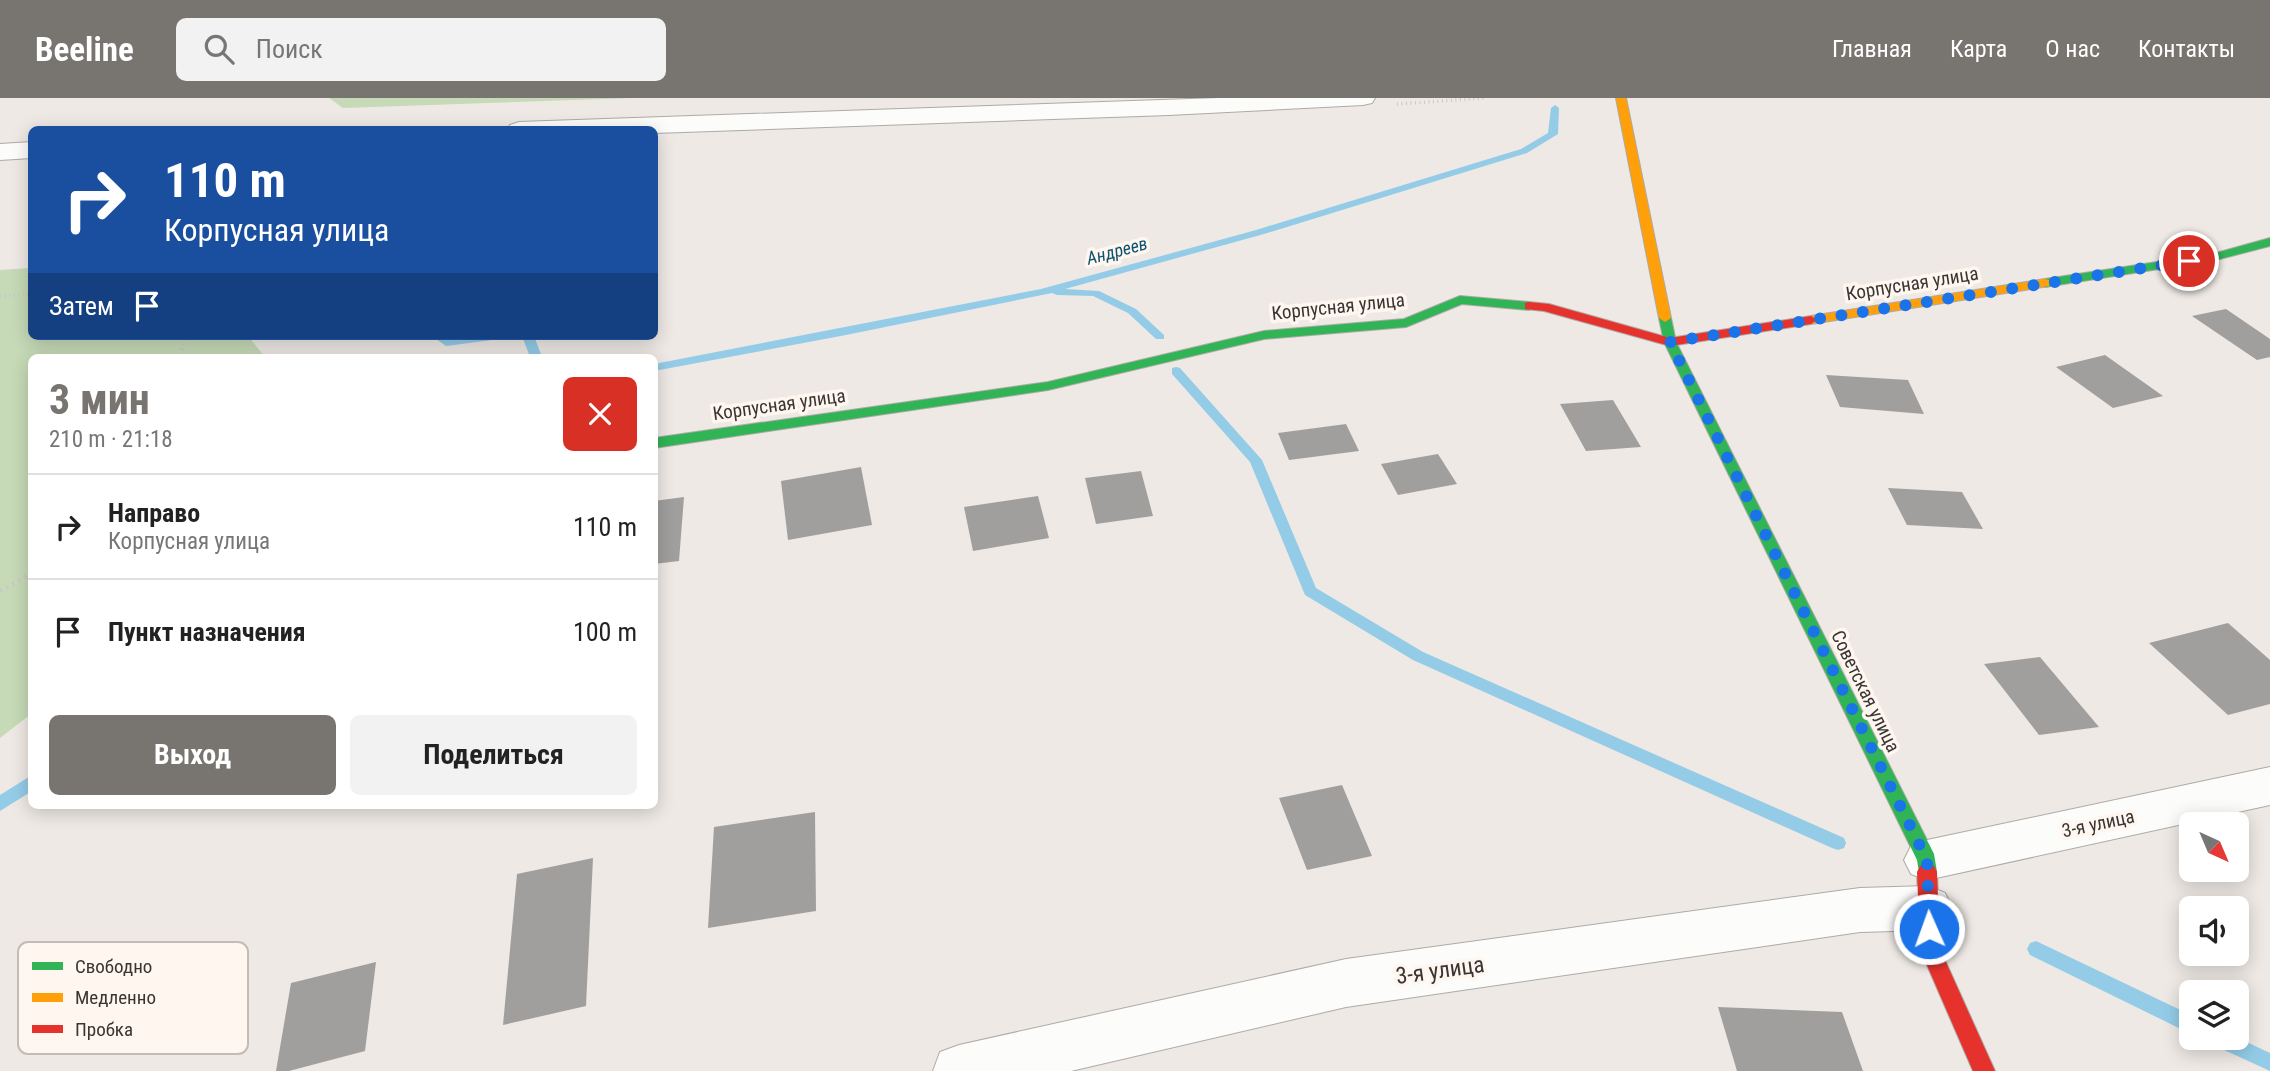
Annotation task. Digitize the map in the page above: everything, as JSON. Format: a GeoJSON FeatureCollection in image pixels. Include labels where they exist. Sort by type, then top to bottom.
{"type":"FeatureCollection","features":[{"type":"Feature","properties":{"kind":"street"},"geometry":{"type":"LineString","coordinates":[[637,126],[1169,108],[1363,98]]}},
{"type":"Feature","properties":{"kind":"street","name":"Советская улица"},"geometry":{"type":"LineString","coordinates":[[1621,98],[1670,342],[1927,860],[1930,949],[1984,1071]]}},
{"type":"Feature","properties":{"kind":"street"},"geometry":{"type":"LineString","coordinates":[[0,152],[28,150]]}},
{"type":"Feature","properties":{"kind":"street","name":"Корпусная улица"},"geometry":{"type":"LineString","coordinates":[[658,442],[1048,386],[1264,335],[1406,323],[1460,300],[1545,307],[1670,342],[2216,257],[2270,242]]}},
{"type":"Feature","properties":{"kind":"street","name":"3-я улица"},"geometry":{"type":"LineString","coordinates":[[1927,860],[2270,786]]}},
{"type":"Feature","properties":{"kind":"street","name":"3-я улица"},"geometry":{"type":"LineString","coordinates":[[959,1071],[1346,983],[1860,910],[1928,908]]}},
{"type":"Feature","properties":{"kind":"path"},"geometry":{"type":"LineString","coordinates":[[0,296],[28,294]]}},
{"type":"Feature","properties":{"kind":"path"},"geometry":{"type":"LineString","coordinates":[[0,591],[28,575]]}},
{"type":"Feature","properties":{"kind":"green space"},"geometry":{"type":"Polygon","coordinates":[[[329,98],[632,98],[343,108],[329,98]]]}},
{"type":"Feature","properties":{"kind":"green space"},"geometry":{"type":"Polygon","coordinates":[[[28,268],[28,340],[251,340],[263,354],[28,354],[28,716],[0,738],[0,270],[28,268]]]}},
{"type":"Feature","properties":{"kind":"building"},"geometry":{"type":"Polygon","coordinates":[[[2226,309],[2270,339],[2270,357],[2257,360],[2192,316],[2226,309]]]}},
{"type":"Feature","properties":{"kind":"building"},"geometry":{"type":"Polygon","coordinates":[[[2105,355],[2163,396],[2113,408],[2056,367],[2105,355]]]}},
{"type":"Feature","properties":{"kind":"building"},"geometry":{"type":"Polygon","coordinates":[[[1826,375],[1908,380],[1924,414],[1840,407],[1826,375]]]}},
{"type":"Feature","properties":{"kind":"building"},"geometry":{"type":"Polygon","coordinates":[[[1613,400],[1641,447],[1586,451],[1560,404],[1613,400]]]}},
{"type":"Feature","properties":{"kind":"building"},"geometry":{"type":"Polygon","coordinates":[[[1346,424],[1359,451],[1289,460],[1278,433],[1346,424]]]}},
{"type":"Feature","properties":{"kind":"building"},"geometry":{"type":"Polygon","coordinates":[[[1438,454],[1457,484],[1398,495],[1381,464],[1438,454]]]}},
{"type":"Feature","properties":{"kind":"building"},"geometry":{"type":"Polygon","coordinates":[[[861,467],[872,525],[788,540],[781,481],[861,467]]]}},
{"type":"Feature","properties":{"kind":"building"},"geometry":{"type":"Polygon","coordinates":[[[1141,471],[1153,516],[1096,524],[1085,478],[1141,471]]]}},
{"type":"Feature","properties":{"kind":"building"},"geometry":{"type":"Polygon","coordinates":[[[1888,488],[1962,492],[1983,529],[1907,525],[1888,488]]]}},
{"type":"Feature","properties":{"kind":"building"},"geometry":{"type":"Polygon","coordinates":[[[1038,496],[1049,538],[973,551],[964,507],[1038,496]]]}},
{"type":"Feature","properties":{"kind":"building"},"geometry":{"type":"Polygon","coordinates":[[[684,497],[679,561],[658,564],[658,500],[684,497]]]}},
{"type":"Feature","properties":{"kind":"building"},"geometry":{"type":"Polygon","coordinates":[[[2228,623],[2270,660],[2270,704],[2228,715],[2149,643],[2228,623]]]}},
{"type":"Feature","properties":{"kind":"building"},"geometry":{"type":"Polygon","coordinates":[[[2040,657],[2099,727],[2039,735],[1984,664],[2040,657]]]}},
{"type":"Feature","properties":{"kind":"building"},"geometry":{"type":"Polygon","coordinates":[[[1342,785],[1372,856],[1307,870],[1279,798],[1342,785]]]}},
{"type":"Feature","properties":{"kind":"building"},"geometry":{"type":"Polygon","coordinates":[[[815,812],[816,911],[708,928],[714,827],[815,812]]]}},
{"type":"Feature","properties":{"kind":"building"},"geometry":{"type":"Polygon","coordinates":[[[593,858],[586,1006],[503,1025],[517,874],[593,858]]]}},
{"type":"Feature","properties":{"kind":"building"},"geometry":{"type":"Polygon","coordinates":[[[376,962],[365,1051],[289,1071],[276,1071],[291,983],[376,962]]]}},
{"type":"Feature","properties":{"kind":"building"},"geometry":{"type":"Polygon","coordinates":[[[1718,1007],[1842,1012],[1863,1071],[1737,1071],[1718,1007]]]}},
{"type":"Feature","properties":{"kind":"waterway","name":"Андреев"},"geometry":{"type":"LineString","coordinates":[[658,367],[1042,292],[1260,232],[1524,151],[1553,134],[1555,108]]}},
{"type":"Feature","properties":{"kind":"waterway"},"geometry":{"type":"LineString","coordinates":[[1057,292],[1095,293],[1132,311],[1160,337]]}},
{"type":"Feature","properties":{"kind":"waterway"},"geometry":{"type":"LineString","coordinates":[[443,340],[446,343],[469,340]]}},
{"type":"Feature","properties":{"kind":"waterway"},"geometry":{"type":"LineString","coordinates":[[530,340],[535,354]]}},
{"type":"Feature","properties":{"kind":"waterway"},"geometry":{"type":"LineString","coordinates":[[1176,371],[1256,460],[1310,591],[1418,656],[1838,843]]}},
{"type":"Feature","properties":{"kind":"waterway"},"geometry":{"type":"LineString","coordinates":[[0,804],[28,785]]}},
{"type":"Feature","properties":{"kind":"waterway"},"geometry":{"type":"LineString","coordinates":[[2036,949],[2179,1019]]}},
{"type":"Feature","properties":{"kind":"waterway"},"geometry":{"type":"LineString","coordinates":[[2243,1050],[2270,1063]]}},
{"type":"Feature","properties":{"kind":"traffic: fast"},"geometry":{"type":"LineString","coordinates":[[2045,283],[2216,256],[2270,242]]}},
{"type":"Feature","properties":{"kind":"traffic: fast"},"geometry":{"type":"LineString","coordinates":[[658,442],[1048,386],[1264,335],[1406,323],[1460,300],[1529,306]]}},
{"type":"Feature","properties":{"kind":"traffic: fast"},"geometry":{"type":"LineString","coordinates":[[1665,318],[1670,342],[1927,860],[1927,872]]}},
{"type":"Feature","properties":{"kind":"traffic: slow"},"geometry":{"type":"LineString","coordinates":[[1621,98],[1665,318]]}},
{"type":"Feature","properties":{"kind":"traffic: slow"},"geometry":{"type":"LineString","coordinates":[[1811,320],[2045,283]]}},
{"type":"Feature","properties":{"kind":"traffic: jam"},"geometry":{"type":"LineString","coordinates":[[1529,306],[1545,307],[1670,342],[1811,320]]}},
{"type":"Feature","properties":{"kind":"traffic: jam"},"geometry":{"type":"LineString","coordinates":[[1927,872],[1930,949],[1984,1071]]}},
{"type":"Feature","properties":{"kind":"route"},"geometry":{"type":"LineString","coordinates":[[1929,929],[1927,860],[1670,342],[2189,261]]}}]}
